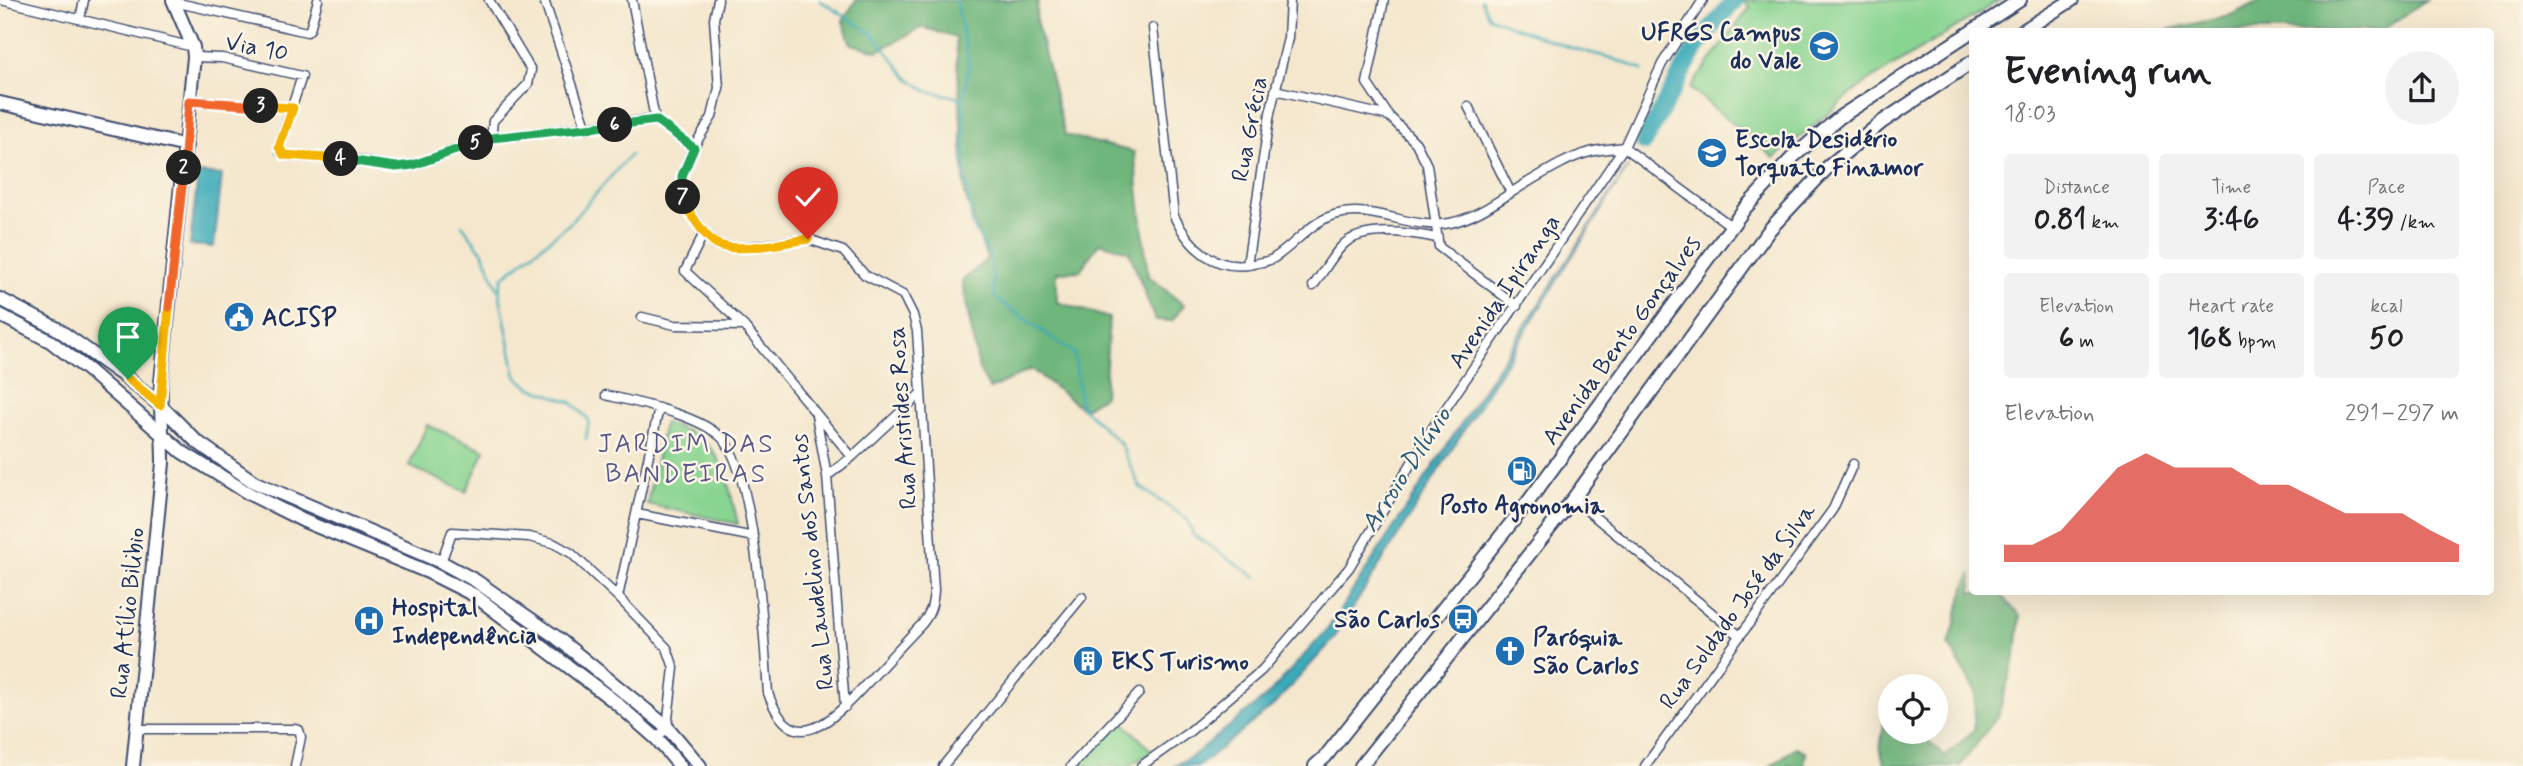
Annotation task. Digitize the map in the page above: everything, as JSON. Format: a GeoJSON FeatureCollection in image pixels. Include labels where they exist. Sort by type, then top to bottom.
{"type":"FeatureCollection","features":[{"type":"Feature","properties":{"kind":"main road","name":"Avenida Bento Gonçalves"},"geometry":{"type":"LineString","coordinates":[[1977,28],[2020,0]]}},
{"type":"Feature","properties":{"kind":"main road"},"geometry":{"type":"LineString","coordinates":[[2027,28],[2072,0]]}},
{"type":"Feature","properties":{"kind":"main road"},"geometry":{"type":"LineString","coordinates":[[174,1],[193,52]]}},
{"type":"Feature","properties":{"kind":"main road","name":"Avenida Bento Gonçalves"},"geometry":{"type":"LineString","coordinates":[[1315,766],[1325,757],[1528,502],[1731,226],[1794,156],[1840,117],[1969,33]]}},
{"type":"Feature","properties":{"kind":"main road","name":"Rua Atílio Bilibio"},"geometry":{"type":"LineString","coordinates":[[133,766],[163,463],[160,405],[193,52]]}},
{"type":"Feature","properties":{"kind":"main road"},"geometry":{"type":"LineString","coordinates":[[1361,766],[1573,499],[1775,223],[1828,167],[1882,122],[1969,64]]}},
{"type":"Feature","properties":{"kind":"main road"},"geometry":{"type":"LineString","coordinates":[[0,103],[186,146]]}},
{"type":"Feature","properties":{"kind":"main road"},"geometry":{"type":"LineString","coordinates":[[0,299],[56,328],[128,379],[160,405],[196,441],[254,482],[441,562],[476,581],[556,637],[667,727],[700,766]]}},
{"type":"Feature","properties":{"kind":"main road"},"geometry":{"type":"LineString","coordinates":[[0,315],[59,348],[181,452],[248,493],[304,521],[428,572],[474,595],[614,701],[657,739],[680,766]]}},
{"type":"Feature","properties":{"kind":"main road"},"geometry":{"type":"LineString","coordinates":[[163,437],[196,441]]}},
{"type":"Feature","properties":{"kind":"main road"},"geometry":{"type":"LineString","coordinates":[[163,463],[181,452]]}},
{"type":"Feature","properties":{"kind":"street"},"geometry":{"type":"LineString","coordinates":[[1,0],[80,19],[193,52]]}},
{"type":"Feature","properties":{"kind":"street"},"geometry":{"type":"LineString","coordinates":[[80,19],[85,0]]}},
{"type":"Feature","properties":{"kind":"street"},"geometry":{"type":"LineString","coordinates":[[174,1],[307,32],[318,0]]}},
{"type":"Feature","properties":{"kind":"street"},"geometry":{"type":"LineString","coordinates":[[489,0],[531,70],[528,84],[494,121],[491,138]]}},
{"type":"Feature","properties":{"kind":"street"},"geometry":{"type":"LineString","coordinates":[[544,0],[587,129]]}},
{"type":"Feature","properties":{"kind":"street"},"geometry":{"type":"LineString","coordinates":[[632,0],[656,120],[694,148]]}},
{"type":"Feature","properties":{"kind":"street"},"geometry":{"type":"LineString","coordinates":[[704,233],[683,200],[682,176],[712,117],[719,88],[715,19],[718,0]]}},
{"type":"Feature","properties":{"kind":"street","name":"Rua Grécia"},"geometry":{"type":"LineString","coordinates":[[1247,265],[1252,218],[1275,90],[1288,38],[1290,0]]}},
{"type":"Feature","properties":{"kind":"street"},"geometry":{"type":"LineString","coordinates":[[1384,0],[1367,81],[1389,116],[1416,143],[1427,165],[1439,247],[1517,306]]}},
{"type":"Feature","properties":{"kind":"street","name":"Avenida Ipiranga"},"geometry":{"type":"LineString","coordinates":[[1140,766],[1189,732],[1262,670],[1349,569],[1431,430],[1624,147],[1662,64],[1703,0]]}},
{"type":"Feature","properties":{"kind":"street"},"geometry":{"type":"LineString","coordinates":[[1153,28],[1174,216],[1184,235],[1205,256],[1221,263],[1247,265],[1272,260],[1308,228],[1333,215],[1360,211],[1434,225],[1468,218],[1544,173],[1587,153],[1624,147],[1731,226]]}},
{"type":"Feature","properties":{"kind":"street","name":"Via 10"},"geometry":{"type":"LineString","coordinates":[[193,52],[302,76],[293,108]]}},
{"type":"Feature","properties":{"kind":"street"},"geometry":{"type":"LineString","coordinates":[[1275,90],[1389,116]]}},
{"type":"Feature","properties":{"kind":"street"},"geometry":{"type":"LineString","coordinates":[[189,101],[293,108],[279,147],[280,152],[289,156],[357,160],[396,167],[491,138],[656,120]]}},
{"type":"Feature","properties":{"kind":"street"},"geometry":{"type":"LineString","coordinates":[[1468,106],[1511,193]]}},
{"type":"Feature","properties":{"kind":"street"},"geometry":{"type":"LineString","coordinates":[[1313,286],[1343,244],[1356,238],[1384,231],[1437,238]]}},
{"type":"Feature","properties":{"kind":"street","name":"Rua Laudelino dos Santos"},"geometry":{"type":"LineString","coordinates":[[704,233],[685,271],[744,326],[852,457]]}},
{"type":"Feature","properties":{"kind":"street","name":"Rua Aristides Rosa"},"geometry":{"type":"LineString","coordinates":[[704,233],[718,245],[738,248],[808,239],[843,251],[865,275],[903,295],[917,331],[933,604],[922,624],[845,707],[821,727],[804,731],[793,729],[782,722],[768,693],[754,537]]}},
{"type":"Feature","properties":{"kind":"street"},"geometry":{"type":"LineString","coordinates":[[642,317],[675,325],[744,326]]}},
{"type":"Feature","properties":{"kind":"street"},"geometry":{"type":"LineString","coordinates":[[827,476],[852,457],[920,394]]}},
{"type":"Feature","properties":{"kind":"street"},"geometry":{"type":"LineString","coordinates":[[606,395],[659,408],[718,434],[734,458],[754,537],[637,514]]}},
{"type":"Feature","properties":{"kind":"street"},"geometry":{"type":"LineString","coordinates":[[618,597],[659,408]]}},
{"type":"Feature","properties":{"kind":"street","name":"Rua Laudelino dos Santos"},"geometry":{"type":"LineString","coordinates":[[816,415],[827,476],[845,707]]}},
{"type":"Feature","properties":{"kind":"street","name":"Rua Soldado José da Silva"},"geometry":{"type":"LineString","coordinates":[[1645,766],[1833,509],[1853,464]]}},
{"type":"Feature","properties":{"kind":"street"},"geometry":{"type":"LineString","coordinates":[[1573,499],[1739,635]]}},
{"type":"Feature","properties":{"kind":"street"},"geometry":{"type":"LineString","coordinates":[[441,562],[452,532],[528,537],[553,543],[571,553],[667,648],[674,668],[667,727],[657,739]]}},
{"type":"Feature","properties":{"kind":"street"},"geometry":{"type":"LineString","coordinates":[[943,766],[1082,597]]}},
{"type":"Feature","properties":{"kind":"street"},"geometry":{"type":"LineString","coordinates":[[1071,766],[1139,693]]}},
{"type":"Feature","properties":{"kind":"street"},"geometry":{"type":"LineString","coordinates":[[137,729],[295,729],[299,730],[301,737],[295,766]]}},
{"type":"Feature","properties":{"kind":"green space"},"geometry":{"type":"Polygon","coordinates":[[[856,0],[1038,0],[1036,20],[1065,135],[1134,152],[1148,276],[1184,305],[1172,321],[1155,320],[1129,251],[1099,243],[1080,271],[1057,272],[1057,302],[1109,318],[1104,396],[1083,409],[1031,369],[990,389],[979,370],[962,281],[987,259],[965,195],[956,38],[923,27],[878,51],[851,44],[843,21],[856,0]]]}},
{"type":"Feature","properties":{"kind":"green space","name":"UFRGS Campus do Vale"},"geometry":{"type":"Polygon","coordinates":[[[1743,0],[2000,0],[1864,84],[1774,158],[1690,88],[1750,7],[1743,0]]]}},
{"type":"Feature","properties":{"kind":"green space"},"geometry":{"type":"Polygon","coordinates":[[[2262,0],[2426,0],[2385,28],[2175,28],[2229,16],[2262,0]]]}},
{"type":"Feature","properties":{"kind":"green space"},"geometry":{"type":"Polygon","coordinates":[[[664,423],[699,438],[719,460],[738,524],[647,504],[664,423]]]}},
{"type":"Feature","properties":{"kind":"green space"},"geometry":{"type":"Polygon","coordinates":[[[427,425],[485,450],[466,492],[409,466],[427,425]]]}},
{"type":"Feature","properties":{"kind":"green space"},"geometry":{"type":"Polygon","coordinates":[[[1969,578],[1969,595],[2001,595],[2020,616],[2016,653],[1998,716],[1960,766],[1885,766],[1881,744],[1931,744],[1945,757],[1974,730],[1975,691],[1949,645],[1969,578]]]}},
{"type":"Feature","properties":{"kind":"green space"},"geometry":{"type":"Polygon","coordinates":[[[1121,720],[1153,752],[1128,766],[1078,766],[1121,720]]]}},
{"type":"Feature","properties":{"kind":"green space"},"geometry":{"type":"Polygon","coordinates":[[[1796,747],[1806,752],[1804,766],[1771,766],[1796,747]]]}},
{"type":"Feature","properties":{"kind":"water","name":"Arroio Dilúvio"},"geometry":{"type":"Polygon","coordinates":[[[1628,167],[1333,640],[1274,705],[1199,766],[1173,766],[1191,757],[1267,696],[1327,630],[1628,167]]]}},
{"type":"Feature","properties":{"kind":"water"},"geometry":{"type":"Polygon","coordinates":[[[198,173],[222,175],[214,247],[190,245],[198,173]]]}},
{"type":"Feature","properties":{"kind":"waterway"},"geometry":{"type":"LineString","coordinates":[[819,0],[873,34],[907,77],[927,91],[962,98]]}},
{"type":"Feature","properties":{"kind":"waterway"},"geometry":{"type":"LineString","coordinates":[[956,0],[969,66],[963,99],[964,158],[972,225],[991,257],[995,298],[1074,353],[1081,406],[1120,443],[1140,487],[1188,520],[1193,535],[1256,577]]}},
{"type":"Feature","properties":{"kind":"waterway"},"geometry":{"type":"LineString","coordinates":[[1481,0],[1489,17],[1568,47],[1643,70]]}},
{"type":"Feature","properties":{"kind":"waterway","name":"Arroio Dilúvio"},"geometry":{"type":"LineString","coordinates":[[1644,142],[1697,45],[1735,0]]}},
{"type":"Feature","properties":{"kind":"waterway"},"geometry":{"type":"LineString","coordinates":[[586,439],[589,420],[571,402],[529,387],[516,376],[499,291],[503,277],[569,224],[630,155]]}},
{"type":"Feature","properties":{"kind":"waterway"},"geometry":{"type":"LineString","coordinates":[[462,225],[484,254],[498,289]]}},
{"type":"Feature","properties":{"kind":"place","name":"UFRGS Campus do Vale"},"geometry":{"type":"Point","coordinates":[1824,46]}},
{"type":"Feature","properties":{"kind":"place","name":"Escola Desidério Torquato Finamor"},"geometry":{"type":"Point","coordinates":[1712,153]}},
{"type":"Feature","properties":{"kind":"place","name":"ACISP"},"geometry":{"type":"Point","coordinates":[239,317]}},
{"type":"Feature","properties":{"kind":"place","name":"Posto Agronomia"},"geometry":{"type":"Point","coordinates":[1522,471]}},
{"type":"Feature","properties":{"kind":"place","name":"São Carlos"},"geometry":{"type":"Point","coordinates":[1463,619]}},
{"type":"Feature","properties":{"kind":"place","name":"Hospital Independência"},"geometry":{"type":"Point","coordinates":[369,621]}},
{"type":"Feature","properties":{"kind":"place","name":"Paróquia São Carlos"},"geometry":{"type":"Point","coordinates":[1510,651]}},
{"type":"Feature","properties":{"kind":"place","name":"EKS Turismo"},"geometry":{"type":"Point","coordinates":[1088,661]}},
{"type":"Feature","properties":{"kind":"district","name":"JARDIM DAS BANDEIRAS"},"geometry":{"type":"Point","coordinates":[686,458]}},
{"type":"Feature","properties":{"kind":"route"},"geometry":{"type":"LineString","coordinates":[[128,379],[160,405],[189,101],[293,108],[280,141],[280,152],[284,155],[357,160],[396,167],[413,165],[491,138],[656,120],[694,148],[682,176],[683,200],[704,233],[718,245],[738,248],[808,239]]}}]}
